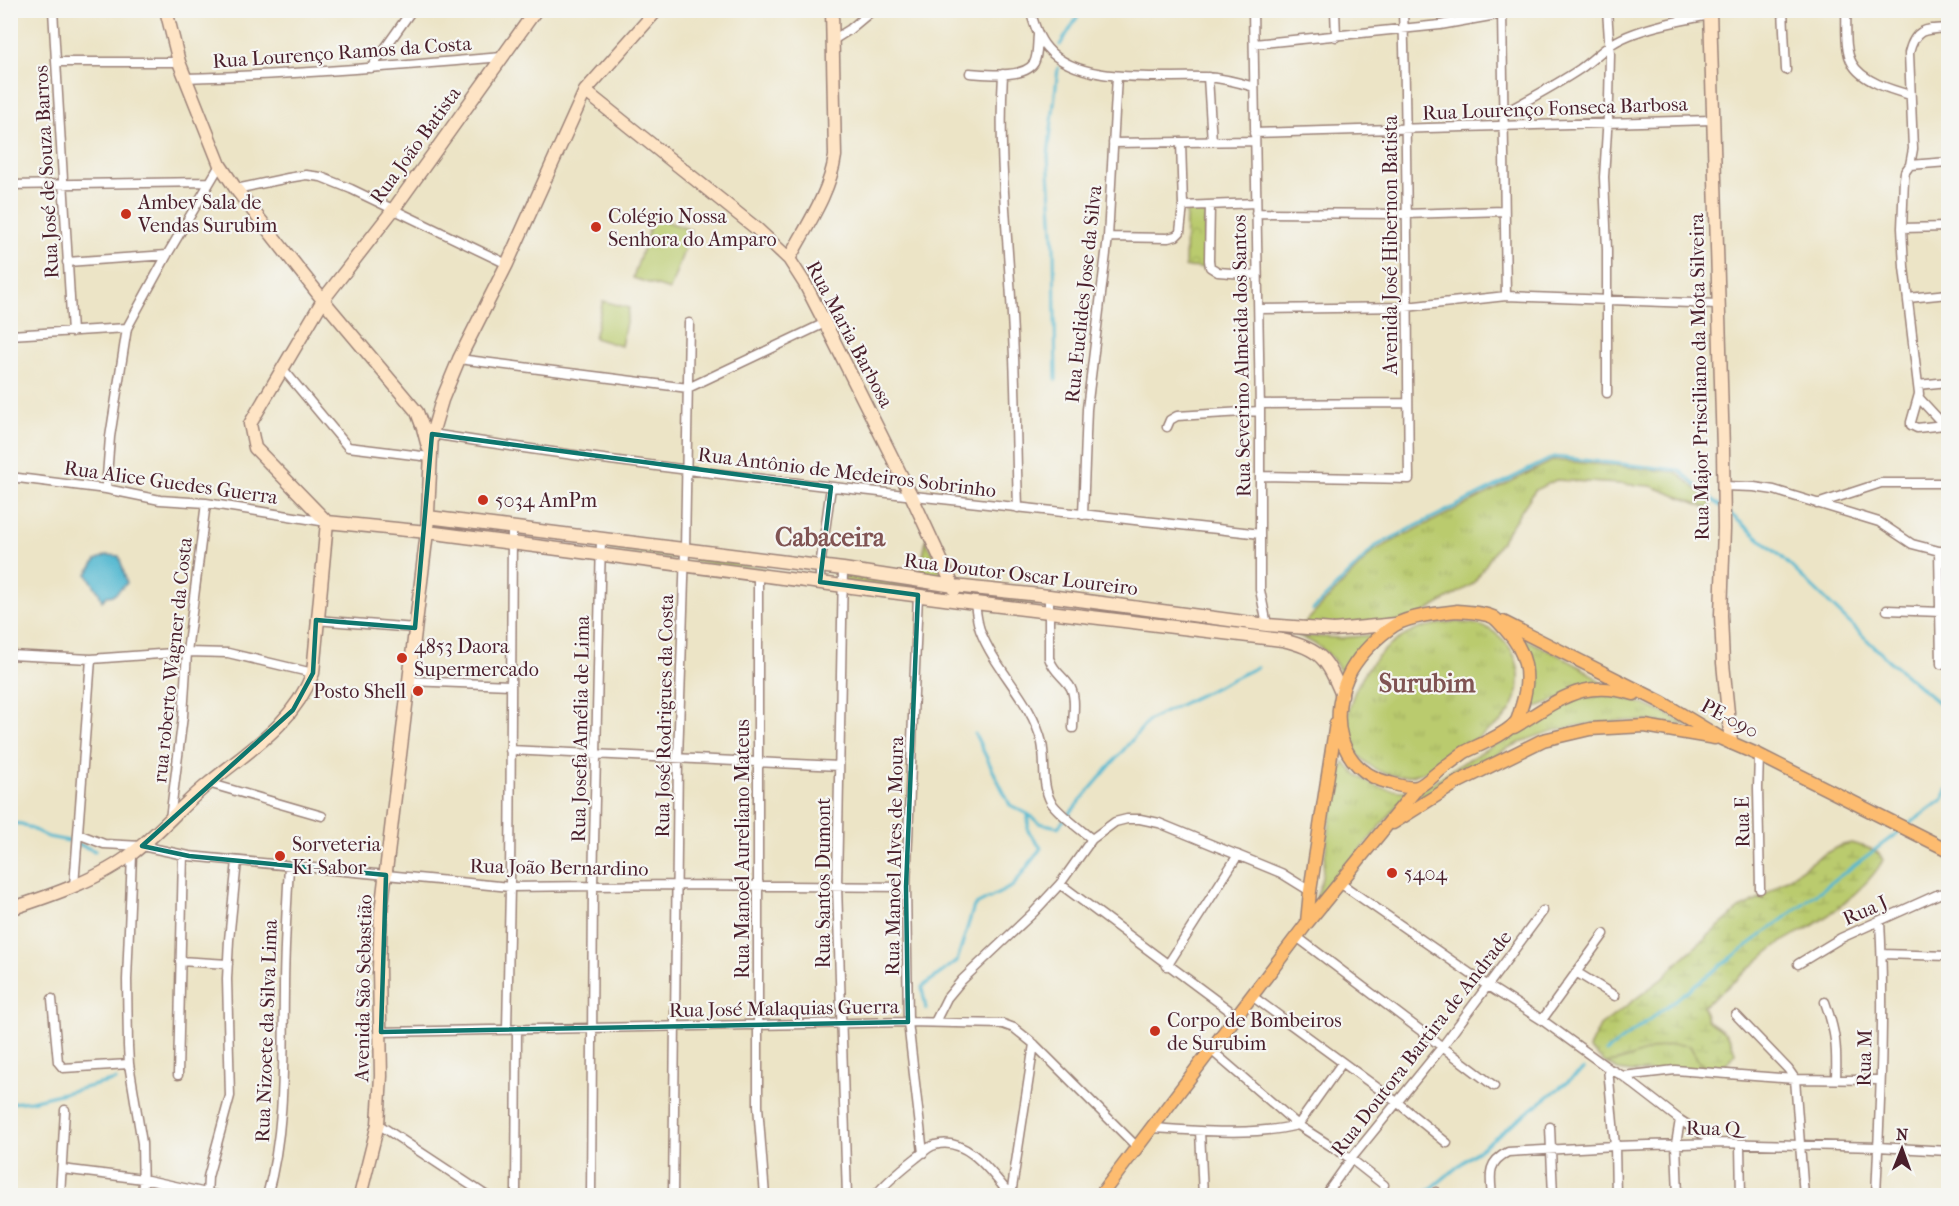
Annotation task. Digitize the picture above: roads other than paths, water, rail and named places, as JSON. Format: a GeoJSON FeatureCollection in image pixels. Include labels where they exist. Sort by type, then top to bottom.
{"type":"FeatureCollection","features":[{"type":"Feature","properties":{"kind":"main road"},"geometry":{"type":"LineString","coordinates":[[166,10],[179,62],[220,165],[236,189],[323,300],[417,412],[430,457]]}},
{"type":"Feature","properties":{"kind":"main road","name":"Rua João Batista"},"geometry":{"type":"LineString","coordinates":[[327,522],[255,448],[250,424],[323,300],[393,210],[536,10]]}},
{"type":"Feature","properties":{"kind":"main road"},"geometry":{"type":"LineString","coordinates":[[430,457],[432,434],[442,400],[459,359],[507,264],[585,91],[657,10]]}},
{"type":"Feature","properties":{"kind":"main road"},"geometry":{"type":"LineString","coordinates":[[789,259],[825,191],[833,169],[835,156],[832,10]]}},
{"type":"Feature","properties":{"kind":"main road","name":"Rua Major Prisciliano da Mota Silveira"},"geometry":{"type":"LineString","coordinates":[[1710,13],[1724,528],[1722,625],[1726,741]]}},
{"type":"Feature","properties":{"kind":"main road","name":"Rua Maria Barbosa"},"geometry":{"type":"LineString","coordinates":[[585,91],[757,230],[789,259],[805,284],[912,497],[959,600]]}},
{"type":"Feature","properties":{"kind":"main road","name":"Avenida São Sebastião"},"geometry":{"type":"LineString","coordinates":[[360,1196],[378,1124],[381,912],[427,532],[430,457]]}},
{"type":"Feature","properties":{"kind":"main road","name":"Rua Doutor Oscar Loureiro"},"geometry":{"type":"LineString","coordinates":[[428,517],[1267,625],[1334,630],[1396,624]]}},
{"type":"Feature","properties":{"kind":"main road"},"geometry":{"type":"LineString","coordinates":[[10,909],[74,886],[137,851],[208,783],[258,745],[293,710],[306,690],[312,673],[327,522]]}},
{"type":"Feature","properties":{"kind":"main road","name":"Rua Doutor Oscar Loureiro"},"geometry":{"type":"LineString","coordinates":[[327,522],[427,532],[1282,640],[1302,644],[1327,662],[1340,701]]}},
{"type":"Feature","properties":{"kind":"main road","name":"PE-090"},"geometry":{"type":"LineString","coordinates":[[1307,923],[1340,701],[1350,672],[1358,658],[1396,624],[1457,611],[1476,612],[1494,618],[1661,702],[1726,741],[1759,755],[1948,850]]}},
{"type":"Feature","properties":{"kind":"main road","name":"PE-090"},"geometry":{"type":"LineString","coordinates":[[1494,618],[1509,633],[1520,649],[1527,670],[1526,691],[1517,722],[1494,738]]}},
{"type":"Feature","properties":{"kind":"main road","name":"PE-090"},"geometry":{"type":"LineString","coordinates":[[1101,1196],[1307,923],[1418,787],[1464,753],[1555,703],[1582,691],[1611,689],[1661,702]]}},
{"type":"Feature","properties":{"kind":"main road","name":"PE-090"},"geometry":{"type":"LineString","coordinates":[[1340,701],[1344,747],[1348,756],[1362,771],[1379,781],[1418,787]]}},
{"type":"Feature","properties":{"kind":"main road","name":"PE-090"},"geometry":{"type":"LineString","coordinates":[[1383,830],[1458,782],[1543,740],[1590,729],[1645,726],[1726,741]]}},
{"type":"Feature","properties":{"kind":"street","name":"Rua José de Souza Barros"},"geometry":{"type":"LineString","coordinates":[[52,10],[72,332]]}},
{"type":"Feature","properties":{"kind":"street"},"geometry":{"type":"LineString","coordinates":[[371,68],[412,10]]}},
{"type":"Feature","properties":{"kind":"street"},"geometry":{"type":"LineString","coordinates":[[833,40],[873,10]]}},
{"type":"Feature","properties":{"kind":"street"},"geometry":{"type":"LineString","coordinates":[[1030,10],[1038,34],[1047,48],[1059,59],[1075,67],[1117,76],[1208,77],[1254,87]]}},
{"type":"Feature","properties":{"kind":"street","name":"Rua Severino Almeida dos Santos"},"geometry":{"type":"LineString","coordinates":[[1253,10],[1259,309],[1260,590],[1267,625]]}},
{"type":"Feature","properties":{"kind":"street"},"geometry":{"type":"LineString","coordinates":[[1335,10],[1335,37]]}},
{"type":"Feature","properties":{"kind":"street","name":"Avenida José Hibernon Batista"},"geometry":{"type":"LineString","coordinates":[[1260,476],[1409,479],[1406,307],[1407,128],[1403,10]]}},
{"type":"Feature","properties":{"kind":"street"},"geometry":{"type":"LineString","coordinates":[[1607,10],[1608,123],[1604,177],[1607,393]]}},
{"type":"Feature","properties":{"kind":"street"},"geometry":{"type":"LineString","coordinates":[[1783,10],[1786,70]]}},
{"type":"Feature","properties":{"kind":"street"},"geometry":{"type":"LineString","coordinates":[[1846,10],[1848,52],[1852,65],[1876,84],[1910,95]]}},
{"type":"Feature","properties":{"kind":"street"},"geometry":{"type":"LineString","coordinates":[[1254,44],[1440,26],[1504,12],[1506,296]]}},
{"type":"Feature","properties":{"kind":"street"},"geometry":{"type":"LineString","coordinates":[[1504,113],[1580,69],[1609,45],[1629,36],[1710,13]]}},
{"type":"Feature","properties":{"kind":"street"},"geometry":{"type":"LineString","coordinates":[[1946,425],[1917,428],[1911,425],[1911,416],[1919,398],[1904,267],[1902,228],[1904,179],[1913,149],[1909,53],[1917,34],[1929,28],[1948,28]]}},
{"type":"Feature","properties":{"kind":"street"},"geometry":{"type":"LineString","coordinates":[[970,73],[1003,74],[1024,71],[1036,60],[1038,34]]}},
{"type":"Feature","properties":{"kind":"street","name":"Rua Lourenço Ramos da Costa"},"geometry":{"type":"LineString","coordinates":[[185,78],[236,77],[502,57]]}},
{"type":"Feature","properties":{"kind":"street"},"geometry":{"type":"LineString","coordinates":[[56,62],[179,62]]}},
{"type":"Feature","properties":{"kind":"street"},"geometry":{"type":"LineString","coordinates":[[1003,74],[1000,113],[1001,149],[1012,318],[1018,508]]}},
{"type":"Feature","properties":{"kind":"street","name":"Rua Euclides Jose da Silva"},"geometry":{"type":"LineString","coordinates":[[1083,515],[1088,409],[1108,237],[1117,76]]}},
{"type":"Feature","properties":{"kind":"street"},"geometry":{"type":"LineString","coordinates":[[1208,77],[1212,142]]}},
{"type":"Feature","properties":{"kind":"street","name":"Rua Lourenço Fonseca Barbosa"},"geometry":{"type":"LineString","coordinates":[[1113,143],[1212,142],[1254,137],[1407,128],[1712,120]]}},
{"type":"Feature","properties":{"kind":"street"},"geometry":{"type":"LineString","coordinates":[[1108,237],[1168,238],[1180,232],[1183,206],[1181,142]]}},
{"type":"Feature","properties":{"kind":"street"},"geometry":{"type":"LineString","coordinates":[[1910,165],[1948,162]]}},
{"type":"Feature","properties":{"kind":"street"},"geometry":{"type":"LineString","coordinates":[[106,489],[110,437],[127,328],[220,165]]}},
{"type":"Feature","properties":{"kind":"street"},"geometry":{"type":"LineString","coordinates":[[236,189],[306,175],[321,177],[351,189],[507,264]]}},
{"type":"Feature","properties":{"kind":"street"},"geometry":{"type":"LineString","coordinates":[[10,185],[209,182]]}},
{"type":"Feature","properties":{"kind":"street"},"geometry":{"type":"LineString","coordinates":[[1183,206],[1210,205],[1406,214],[1504,211]]}},
{"type":"Feature","properties":{"kind":"street"},"geometry":{"type":"LineString","coordinates":[[1210,205],[1210,267],[1218,272],[1257,275]]}},
{"type":"Feature","properties":{"kind":"street"},"geometry":{"type":"LineString","coordinates":[[1902,228],[1948,226]]}},
{"type":"Feature","properties":{"kind":"street"},"geometry":{"type":"LineString","coordinates":[[67,262],[167,255]]}},
{"type":"Feature","properties":{"kind":"street"},"geometry":{"type":"LineString","coordinates":[[1908,298],[1948,294]]}},
{"type":"Feature","properties":{"kind":"street"},"geometry":{"type":"LineString","coordinates":[[1259,309],[1406,307],[1506,296],[1718,304]]}},
{"type":"Feature","properties":{"kind":"street","name":"Rua José Rodrigues da Costa"},"geometry":{"type":"LineString","coordinates":[[674,1196],[678,758],[689,323]]}},
{"type":"Feature","properties":{"kind":"street"},"geometry":{"type":"LineString","coordinates":[[459,359],[688,388],[825,323]]}},
{"type":"Feature","properties":{"kind":"street"},"geometry":{"type":"LineString","coordinates":[[10,335],[127,328]]}},
{"type":"Feature","properties":{"kind":"street"},"geometry":{"type":"LineString","coordinates":[[283,369],[348,447],[430,457]]}},
{"type":"Feature","properties":{"kind":"street"},"geometry":{"type":"LineString","coordinates":[[1918,385],[1948,382]]}},
{"type":"Feature","properties":{"kind":"street"},"geometry":{"type":"LineString","coordinates":[[1919,398],[1946,425]]}},
{"type":"Feature","properties":{"kind":"street"},"geometry":{"type":"LineString","coordinates":[[1167,427],[1170,420],[1177,416],[1260,408],[1408,403]]}},
{"type":"Feature","properties":{"kind":"street","name":"Rua Antônio de Medeiros Sobrinho"},"geometry":{"type":"LineString","coordinates":[[432,434],[532,450],[686,470],[1260,534]]}},
{"type":"Feature","properties":{"kind":"street","name":"Rua Alice Guedes Guerra"},"geometry":{"type":"LineString","coordinates":[[10,477],[106,489],[160,500],[206,503],[327,522]]}},
{"type":"Feature","properties":{"kind":"street"},"geometry":{"type":"LineString","coordinates":[[1816,504],[1881,483],[1948,483]]}},
{"type":"Feature","properties":{"kind":"street"},"geometry":{"type":"LineString","coordinates":[[820,582],[831,487]]}},
{"type":"Feature","properties":{"kind":"street"},"geometry":{"type":"LineString","coordinates":[[1723,492],[1754,487],[1774,490],[1879,522],[1912,544],[1944,551],[1941,664]]}},
{"type":"Feature","properties":{"kind":"street","name":"rua roberto Wagner da Costa"},"geometry":{"type":"LineString","coordinates":[[170,820],[183,716],[187,652],[206,503]]}},
{"type":"Feature","properties":{"kind":"street"},"geometry":{"type":"LineString","coordinates":[[507,1029],[512,528]]}},
{"type":"Feature","properties":{"kind":"street","name":"Rua Josefa Amélia de Lima"},"geometry":{"type":"LineString","coordinates":[[591,1196],[594,1028],[593,886],[601,539]]}},
{"type":"Feature","properties":{"kind":"street","name":"Rua Santos Dumont"},"geometry":{"type":"LineString","coordinates":[[843,569],[837,886],[847,1196]]}},
{"type":"Feature","properties":{"kind":"street","name":"Rua Manoel Aureliano Mateus"},"geometry":{"type":"LineString","coordinates":[[758,574],[758,1106],[765,1196]]}},
{"type":"Feature","properties":{"kind":"street","name":"Rua Manoel Alves de Moura"},"geometry":{"type":"LineString","coordinates":[[918,595],[906,887],[908,1022],[923,1153]]}},
{"type":"Feature","properties":{"kind":"street"},"geometry":{"type":"LineString","coordinates":[[1049,596],[1049,658],[1052,668],[1071,686],[1073,728]]}},
{"type":"Feature","properties":{"kind":"street"},"geometry":{"type":"LineString","coordinates":[[975,603],[980,630],[1038,729],[1042,744],[1045,782],[1052,803],[1092,840]]}},
{"type":"Feature","properties":{"kind":"street"},"geometry":{"type":"LineString","coordinates":[[1887,610],[1941,612]]}},
{"type":"Feature","properties":{"kind":"street"},"geometry":{"type":"LineString","coordinates":[[316,620],[415,628]]}},
{"type":"Feature","properties":{"kind":"street"},"geometry":{"type":"LineString","coordinates":[[10,655],[92,659],[187,652],[228,653],[312,673]]}},
{"type":"Feature","properties":{"kind":"street"},"geometry":{"type":"LineString","coordinates":[[74,886],[92,659]]}},
{"type":"Feature","properties":{"kind":"street"},"geometry":{"type":"LineString","coordinates":[[409,681],[510,685]]}},
{"type":"Feature","properties":{"kind":"street"},"geometry":{"type":"LineString","coordinates":[[510,750],[839,766]]}},
{"type":"Feature","properties":{"kind":"street","name":"Rua E"},"geometry":{"type":"LineString","coordinates":[[1759,755],[1760,889]]}},
{"type":"Feature","properties":{"kind":"street"},"geometry":{"type":"LineString","coordinates":[[208,783],[322,816]]}},
{"type":"Feature","properties":{"kind":"street"},"geometry":{"type":"LineString","coordinates":[[935,1022],[946,998],[962,980],[1034,912],[1060,884],[1092,840],[1115,822],[1140,819],[1160,823],[1281,873],[1310,891]]}},
{"type":"Feature","properties":{"kind":"street","name":"Rua João Bernardino"},"geometry":{"type":"LineString","coordinates":[[78,834],[104,844],[137,851],[510,887],[677,885],[906,887]]}},
{"type":"Feature","properties":{"kind":"street"},"geometry":{"type":"LineString","coordinates":[[137,851],[127,980],[129,1064],[142,1143],[143,1196]]}},
{"type":"Feature","properties":{"kind":"street"},"geometry":{"type":"LineString","coordinates":[[178,1075],[183,855]]}},
{"type":"Feature","properties":{"kind":"street"},"geometry":{"type":"LineString","coordinates":[[1167,966],[1238,855]]}},
{"type":"Feature","properties":{"kind":"street"},"geometry":{"type":"LineString","coordinates":[[207,1194],[208,1177],[230,1096],[228,964],[237,861]]}},
{"type":"Feature","properties":{"kind":"street","name":"Rua Nizoete da Silva Lima"},"geometry":{"type":"LineString","coordinates":[[267,1196],[276,1166],[282,1109],[285,932],[290,866]]}},
{"type":"Feature","properties":{"kind":"street"},"geometry":{"type":"LineString","coordinates":[[1340,883],[1488,986],[1542,1020],[1608,1068],[1623,1076],[1680,1120],[1716,1143]]}},
{"type":"Feature","properties":{"kind":"street"},"geometry":{"type":"LineString","coordinates":[[1060,884],[1237,1016]]}},
{"type":"Feature","properties":{"kind":"street","name":"Rua J"},"geometry":{"type":"LineString","coordinates":[[1798,964],[1841,938],[1938,894],[1948,892]]}},
{"type":"Feature","properties":{"kind":"street","name":"Rua Doutora Bartira de Andrade"},"geometry":{"type":"LineString","coordinates":[[1325,1196],[1351,1159],[1442,1047],[1544,911]]}},
{"type":"Feature","properties":{"kind":"street","name":"Rua M"},"geometry":{"type":"LineString","coordinates":[[1876,1196],[1882,954],[1880,921]]}},
{"type":"Feature","properties":{"kind":"street"},"geometry":{"type":"LineString","coordinates":[[1542,1020],[1604,934]]}},
{"type":"Feature","properties":{"kind":"street"},"geometry":{"type":"LineString","coordinates":[[1297,937],[1494,1086]]}},
{"type":"Feature","properties":{"kind":"street"},"geometry":{"type":"LineString","coordinates":[[1882,954],[1948,956]]}},
{"type":"Feature","properties":{"kind":"street"},"geometry":{"type":"LineString","coordinates":[[180,961],[228,964]]}},
{"type":"Feature","properties":{"kind":"street"},"geometry":{"type":"LineString","coordinates":[[1576,972],[1615,996]]}},
{"type":"Feature","properties":{"kind":"street"},"geometry":{"type":"LineString","coordinates":[[1252,996],[1398,1103],[1448,1143]]}},
{"type":"Feature","properties":{"kind":"street"},"geometry":{"type":"LineString","coordinates":[[52,999],[58,1062],[63,1068],[129,1064]]}},
{"type":"Feature","properties":{"kind":"street"},"geometry":{"type":"LineString","coordinates":[[1825,1002],[1837,1045],[1836,1079]]}},
{"type":"Feature","properties":{"kind":"street"},"geometry":{"type":"LineString","coordinates":[[1736,1015],[1795,1079],[1804,1196]]}},
{"type":"Feature","properties":{"kind":"street","name":"Rua José Malaquias Guerra"},"geometry":{"type":"LineString","coordinates":[[381,1032],[908,1022],[1003,1024],[1014,1028],[1034,1044],[1138,1148]]}},
{"type":"Feature","properties":{"kind":"street"},"geometry":{"type":"LineString","coordinates":[[516,1196],[517,1029]]}},
{"type":"Feature","properties":{"kind":"street"},"geometry":{"type":"LineString","coordinates":[[1011,1195],[1034,1044]]}},
{"type":"Feature","properties":{"kind":"street"},"geometry":{"type":"LineString","coordinates":[[1211,1050],[1298,1125],[1351,1159],[1384,1185]]}},
{"type":"Feature","properties":{"kind":"street"},"geometry":{"type":"LineString","coordinates":[[1153,1128],[1200,1131],[1278,1130],[1298,1125],[1342,1063]]}},
{"type":"Feature","properties":{"kind":"street"},"geometry":{"type":"LineString","coordinates":[[1608,1068],[1615,1146],[1616,1196]]}},
{"type":"Feature","properties":{"kind":"street"},"geometry":{"type":"LineString","coordinates":[[1623,1076],[1675,1070],[1795,1079],[1880,1080]]}},
{"type":"Feature","properties":{"kind":"street"},"geometry":{"type":"LineString","coordinates":[[60,1196],[64,1110]]}},
{"type":"Feature","properties":{"kind":"street"},"geometry":{"type":"LineString","coordinates":[[1678,1196],[1676,1144],[1680,1120]]}},
{"type":"Feature","properties":{"kind":"street"},"geometry":{"type":"LineString","coordinates":[[378,1124],[461,1176],[487,1196]]}},
{"type":"Feature","properties":{"kind":"street"},"geometry":{"type":"LineString","coordinates":[[1550,1127],[1553,1196]]}},
{"type":"Feature","properties":{"kind":"street"},"geometry":{"type":"LineString","coordinates":[[1200,1131],[1203,1196]]}},
{"type":"Feature","properties":{"kind":"street"},"geometry":{"type":"LineString","coordinates":[[876,1196],[927,1148],[936,1144],[948,1143],[969,1151],[1011,1195]]}},
{"type":"Feature","properties":{"kind":"street","name":"Rua Q"},"geometry":{"type":"LineString","coordinates":[[1492,1196],[1492,1164],[1498,1157],[1508,1152],[1716,1143],[1800,1144],[1948,1151]]}},
{"type":"Feature","properties":{"kind":"street"},"geometry":{"type":"LineString","coordinates":[[1740,1145],[1741,1196]]}},
{"type":"Feature","properties":{"kind":"street"},"geometry":{"type":"LineString","coordinates":[[62,1169],[143,1179],[220,1196]]}},
{"type":"Feature","properties":{"kind":"water"},"geometry":{"type":"Polygon","coordinates":[[[107,555],[119,556],[127,583],[114,595],[107,596],[102,601],[87,574],[96,560],[107,555]]]}},
{"type":"Feature","properties":{"kind":"waterway"},"geometry":{"type":"LineString","coordinates":[[1060,45],[1082,10]]}},
{"type":"Feature","properties":{"kind":"waterway"},"geometry":{"type":"LineString","coordinates":[[1056,380],[1054,249],[1048,156],[1058,68]]}},
{"type":"Feature","properties":{"kind":"waterway"},"geometry":{"type":"LineString","coordinates":[[1313,610],[1376,546],[1554,457],[1679,470],[1720,506]]}},
{"type":"Feature","properties":{"kind":"waterway"},"geometry":{"type":"LineString","coordinates":[[1728,512],[1777,553],[1887,659],[1948,711]]}},
{"type":"Feature","properties":{"kind":"waterway"},"geometry":{"type":"LineString","coordinates":[[926,1009],[922,987],[957,961],[974,906],[1013,886],[1041,848],[1028,831],[1028,814],[1039,823],[1058,827],[1149,720],[1257,667]]}},
{"type":"Feature","properties":{"kind":"waterway"},"geometry":{"type":"LineString","coordinates":[[975,734],[1010,805],[1028,814]]}},
{"type":"Feature","properties":{"kind":"waterway"},"geometry":{"type":"LineString","coordinates":[[1908,825],[1943,799],[1948,789]]}},
{"type":"Feature","properties":{"kind":"waterway"},"geometry":{"type":"LineString","coordinates":[[10,823],[22,824],[48,837],[69,841]]}},
{"type":"Feature","properties":{"kind":"waterway"},"geometry":{"type":"LineString","coordinates":[[1606,1052],[1900,831]]}},
{"type":"Feature","properties":{"kind":"waterway"},"geometry":{"type":"LineString","coordinates":[[78,844],[95,851]]}},
{"type":"Feature","properties":{"kind":"waterway"},"geometry":{"type":"LineString","coordinates":[[1422,1196],[1584,1069]]}},
{"type":"Feature","properties":{"kind":"waterway"},"geometry":{"type":"LineString","coordinates":[[10,1103],[31,1101],[116,1080]]}},
{"type":"Feature","properties":{"kind":"place","name":"Ambev Sala de Vendas Surubim"},"geometry":{"type":"Point","coordinates":[126,214]}},
{"type":"Feature","properties":{"kind":"place","name":"Colégio Nossa Senhora do Amparo"},"geometry":{"type":"Point","coordinates":[596,227]}},
{"type":"Feature","properties":{"kind":"place","name":"5034 AmPm"},"geometry":{"type":"Point","coordinates":[483,500]}},
{"type":"Feature","properties":{"kind":"place","name":"4853 Daora Supermercado"},"geometry":{"type":"Point","coordinates":[402,658]}},
{"type":"Feature","properties":{"kind":"place","name":"Posto Shell"},"geometry":{"type":"Point","coordinates":[418,691]}},
{"type":"Feature","properties":{"kind":"place","name":"Sorveteria Ki-Sabor"},"geometry":{"type":"Point","coordinates":[280,856]}},
{"type":"Feature","properties":{"kind":"place","name":"5404"},"geometry":{"type":"Point","coordinates":[1392,873]}},
{"type":"Feature","properties":{"kind":"place","name":"Corpo de Bombeiros de Surubim"},"geometry":{"type":"Point","coordinates":[1155,1031]}},
{"type":"Feature","properties":{"kind":"district","name":"Cabaceira"},"geometry":{"type":"Point","coordinates":[830,537]}},
{"type":"Feature","properties":{"kind":"district","name":"Surubim"},"geometry":{"type":"Point","coordinates":[1427,683]}}]}
